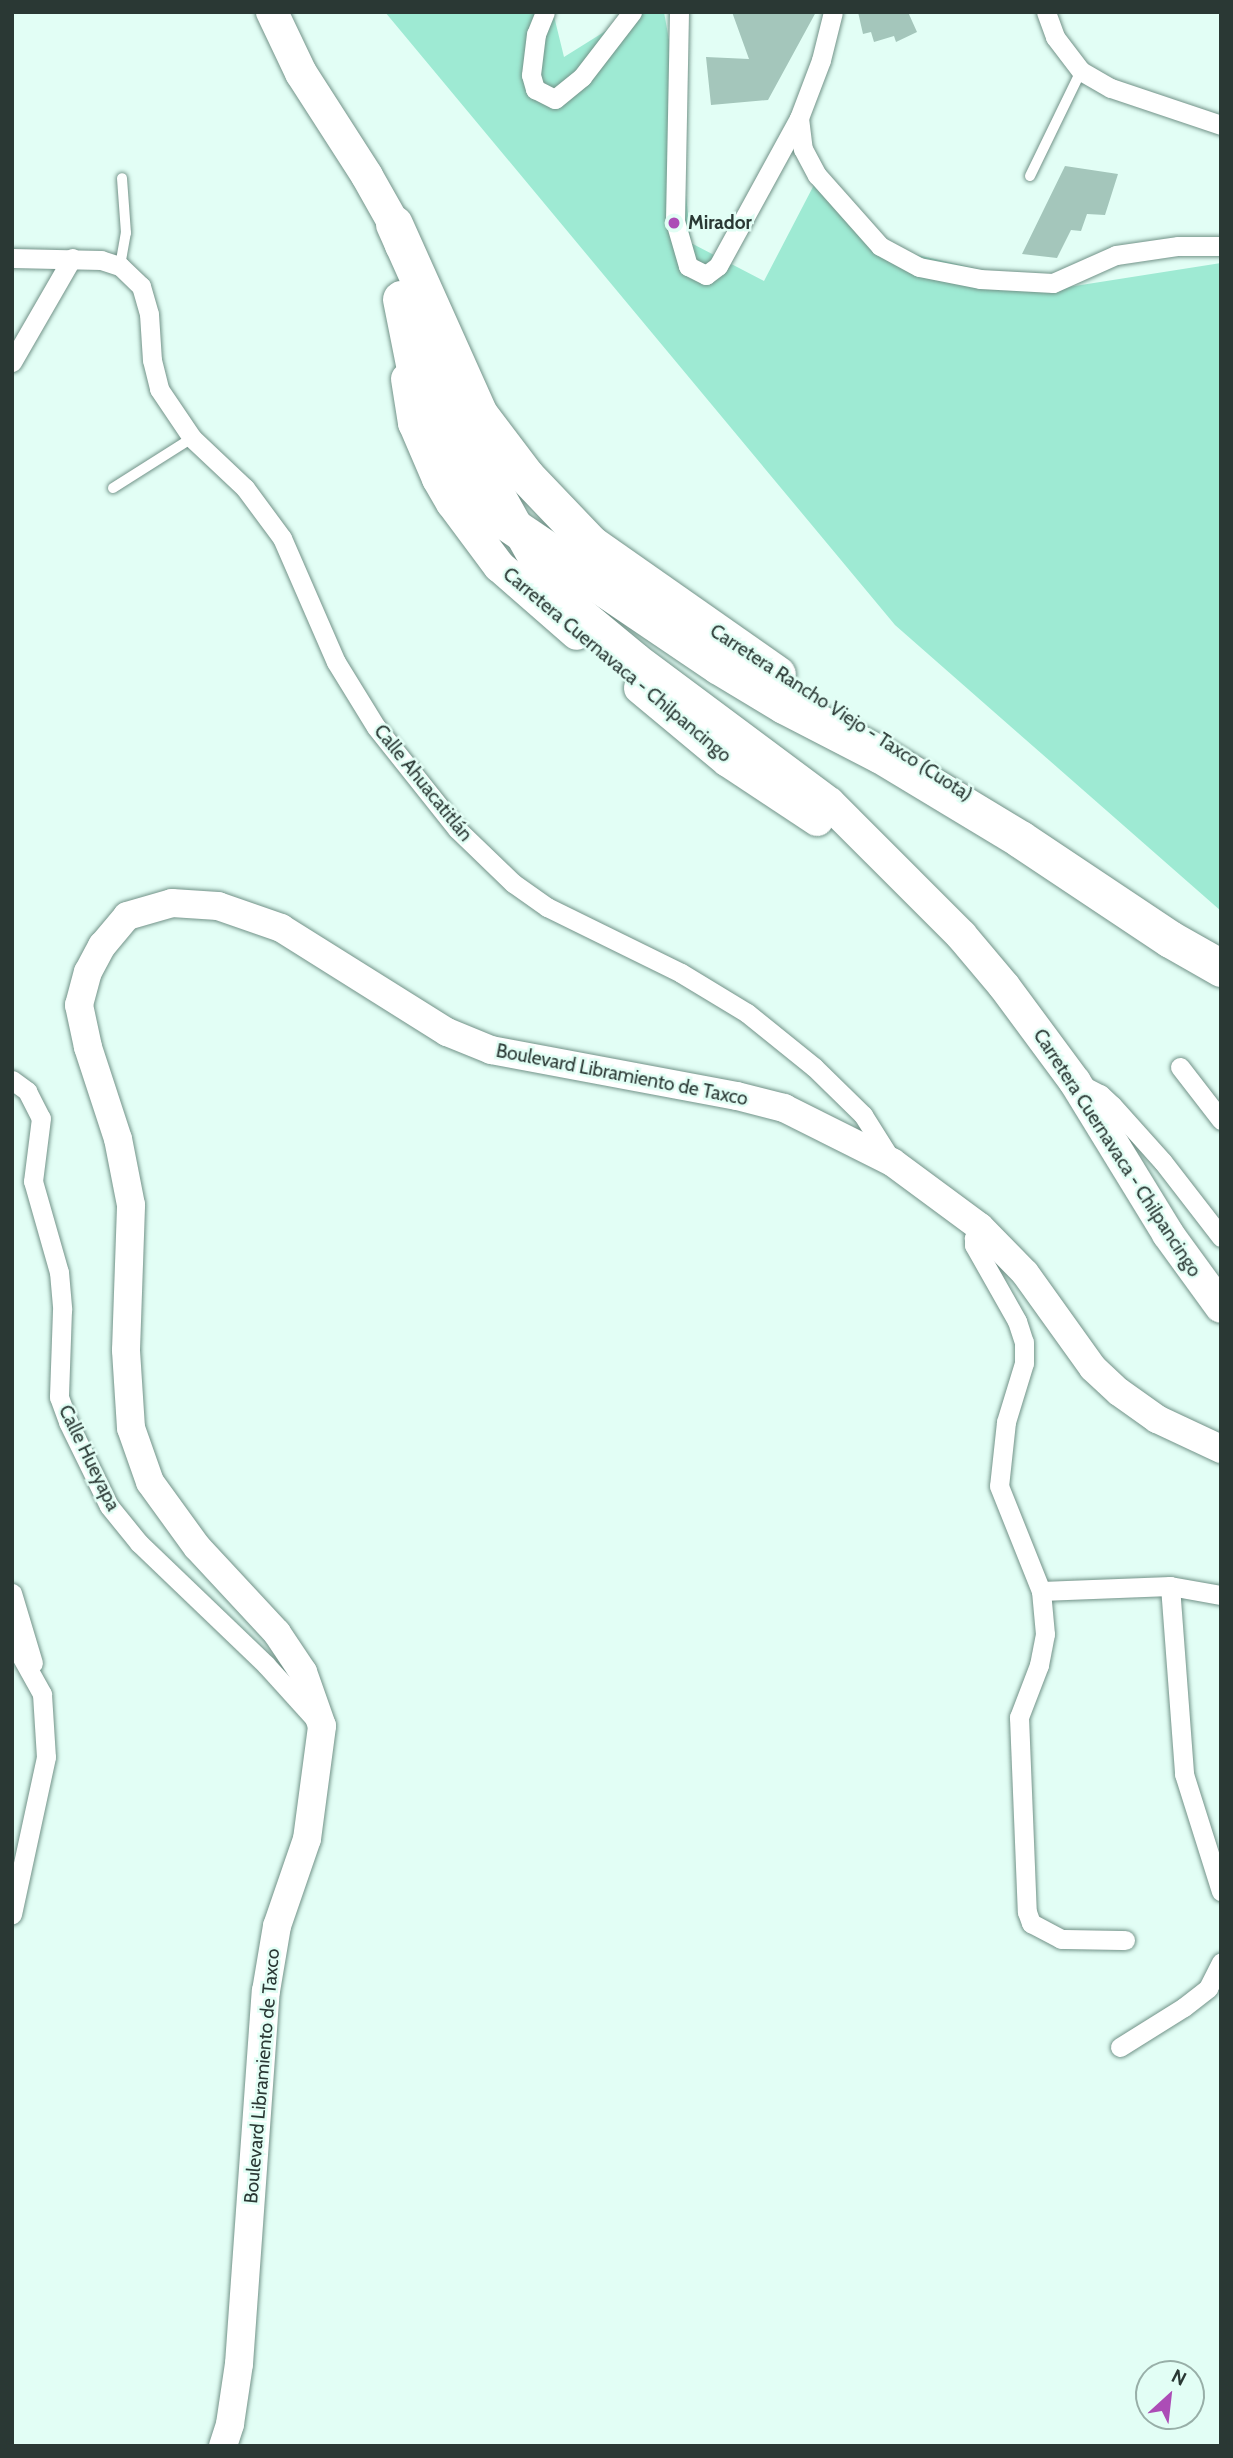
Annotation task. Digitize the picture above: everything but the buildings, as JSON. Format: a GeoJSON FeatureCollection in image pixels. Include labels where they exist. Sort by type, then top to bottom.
{"type":"FeatureCollection","features":[{"type":"Feature","properties":{"kind":"highway","name":"Carretera Rancho Viejo - Taxco (Cuota)"},"geometry":{"type":"LineString","coordinates":[[394,224],[479,414],[526,476],[591,544],[802,692],[890,740],[965,789],[1020,839]]}},
{"type":"Feature","properties":{"kind":"highway","name":"Carretera Rancho Viejo - Taxco (Cuota)"},"geometry":{"type":"LineString","coordinates":[[401,299],[418,384],[452,464],[473,493],[496,515],[719,666],[881,755],[1020,839],[1170,939],[1221,968]]}},
{"type":"Feature","properties":{"kind":"main road"},"geometry":{"type":"LineString","coordinates":[[272,12],[301,73],[367,176],[394,224]]}},
{"type":"Feature","properties":{"kind":"main road","name":"Carretera Cuernavaca - Chilpancingo"},"geometry":{"type":"LineString","coordinates":[[394,224],[404,363],[414,423],[442,487],[499,566],[596,652],[728,761],[901,876]]}},
{"type":"Feature","properties":{"kind":"main road","name":"Carretera Cuernavaca - Chilpancingo"},"geometry":{"type":"LineString","coordinates":[[394,224],[432,348],[461,426],[540,567],[577,610],[756,751],[829,803],[961,935],[1004,986],[1075,1082],[1168,1234],[1221,1307]]}},
{"type":"Feature","properties":{"kind":"main road","name":"Boulevard Libramiento de Taxco"},"geometry":{"type":"LineString","coordinates":[[223,2446],[230,2424],[239,2364],[266,1991],[277,1926],[307,1839],[322,1726],[303,1671],[277,1633],[197,1547],[150,1482],[131,1428],[126,1350],[131,1205],[118,1139],[88,1047],[79,1005],[88,972],[102,946],[127,916],[172,903],[218,906],[281,928],[447,1032],[491,1050],[737,1096],[784,1108],[892,1161],[981,1227],[1025,1273],[1093,1368],[1119,1392],[1157,1419],[1221,1449]]}},
{"type":"Feature","properties":{"kind":"street"},"geometry":{"type":"LineString","coordinates":[[545,12],[536,34],[531,75],[535,89],[555,99],[582,77],[632,12]]}},
{"type":"Feature","properties":{"kind":"street"},"geometry":{"type":"LineString","coordinates":[[679,12],[675,221],[688,266],[706,275],[718,266],[799,118],[821,60],[833,12]]}},
{"type":"Feature","properties":{"kind":"street"},"geometry":{"type":"LineString","coordinates":[[1046,12],[1055,37],[1081,71],[1111,88],[1221,125]]}},
{"type":"Feature","properties":{"kind":"street"},"geometry":{"type":"LineString","coordinates":[[799,118],[803,149],[817,175],[880,246],[919,267],[980,279],[1053,283],[1116,255],[1178,246],[1221,246]]}},
{"type":"Feature","properties":{"kind":"street"},"geometry":{"type":"LineString","coordinates":[[12,258],[72,258],[120,265]]}},
{"type":"Feature","properties":{"kind":"street"},"geometry":{"type":"LineString","coordinates":[[12,362],[72,258]]}},
{"type":"Feature","properties":{"kind":"street","name":"Calle Ahuacatitlán"},"geometry":{"type":"LineString","coordinates":[[120,265],[141,286],[149,314],[152,360],[159,389],[192,438],[245,488],[282,538],[336,662],[376,727],[457,829],[513,883],[547,907],[681,973],[747,1013],[814,1067],[863,1115],[892,1161]]}},
{"type":"Feature","properties":{"kind":"street"},"geometry":{"type":"LineString","coordinates":[[1180,1067],[1221,1120]]}},
{"type":"Feature","properties":{"kind":"street","name":"Calle Hueyapa"},"geometry":{"type":"LineString","coordinates":[[12,1080],[27,1091],[41,1118],[33,1181],[59,1272],[62,1310],[59,1397],[74,1434],[109,1506],[138,1543],[266,1665],[322,1726]]}},
{"type":"Feature","properties":{"kind":"street"},"geometry":{"type":"LineString","coordinates":[[1075,1082],[1100,1094],[1112,1105],[1163,1162],[1221,1237]]}},
{"type":"Feature","properties":{"kind":"street"},"geometry":{"type":"LineString","coordinates":[[981,1227],[974,1238],[974,1245],[1017,1321],[1024,1342],[1024,1363],[1006,1422],[999,1486],[1041,1591],[1045,1634],[1039,1665],[1019,1717],[1027,1912],[1031,1923],[1061,1939],[1125,1940]]}},
{"type":"Feature","properties":{"kind":"street"},"geometry":{"type":"LineString","coordinates":[[1041,1591],[1170,1586],[1221,1595]]}},
{"type":"Feature","properties":{"kind":"street"},"geometry":{"type":"LineString","coordinates":[[1170,1586],[1184,1774],[1221,1891]]}},
{"type":"Feature","properties":{"kind":"street"},"geometry":{"type":"LineString","coordinates":[[12,1593],[42,1694],[46,1757],[12,1914]]}},
{"type":"Feature","properties":{"kind":"street"},"geometry":{"type":"LineString","coordinates":[[12,1640],[42,1694]]}},
{"type":"Feature","properties":{"kind":"street"},"geometry":{"type":"LineString","coordinates":[[1120,2047],[1184,2007],[1208,1988],[1221,1962]]}},
{"type":"Feature","properties":{"kind":"lane"},"geometry":{"type":"LineString","coordinates":[[1030,176],[1081,71]]}},
{"type":"Feature","properties":{"kind":"lane"},"geometry":{"type":"LineString","coordinates":[[120,265],[126,233],[122,178]]}},
{"type":"Feature","properties":{"kind":"lane"},"geometry":{"type":"LineString","coordinates":[[113,488],[192,438]]}},
{"type":"Feature","properties":{"kind":"green space"},"geometry":{"type":"Polygon","coordinates":[[[385,12],[553,12],[564,57],[636,12],[664,12],[671,51],[691,243],[764,281],[816,181],[891,249],[1062,288],[1221,263],[1221,911],[895,625],[385,12]]]}},
{"type":"Feature","properties":{"kind":"place","name":"Mirador"},"geometry":{"type":"Point","coordinates":[674,223]}}]}
